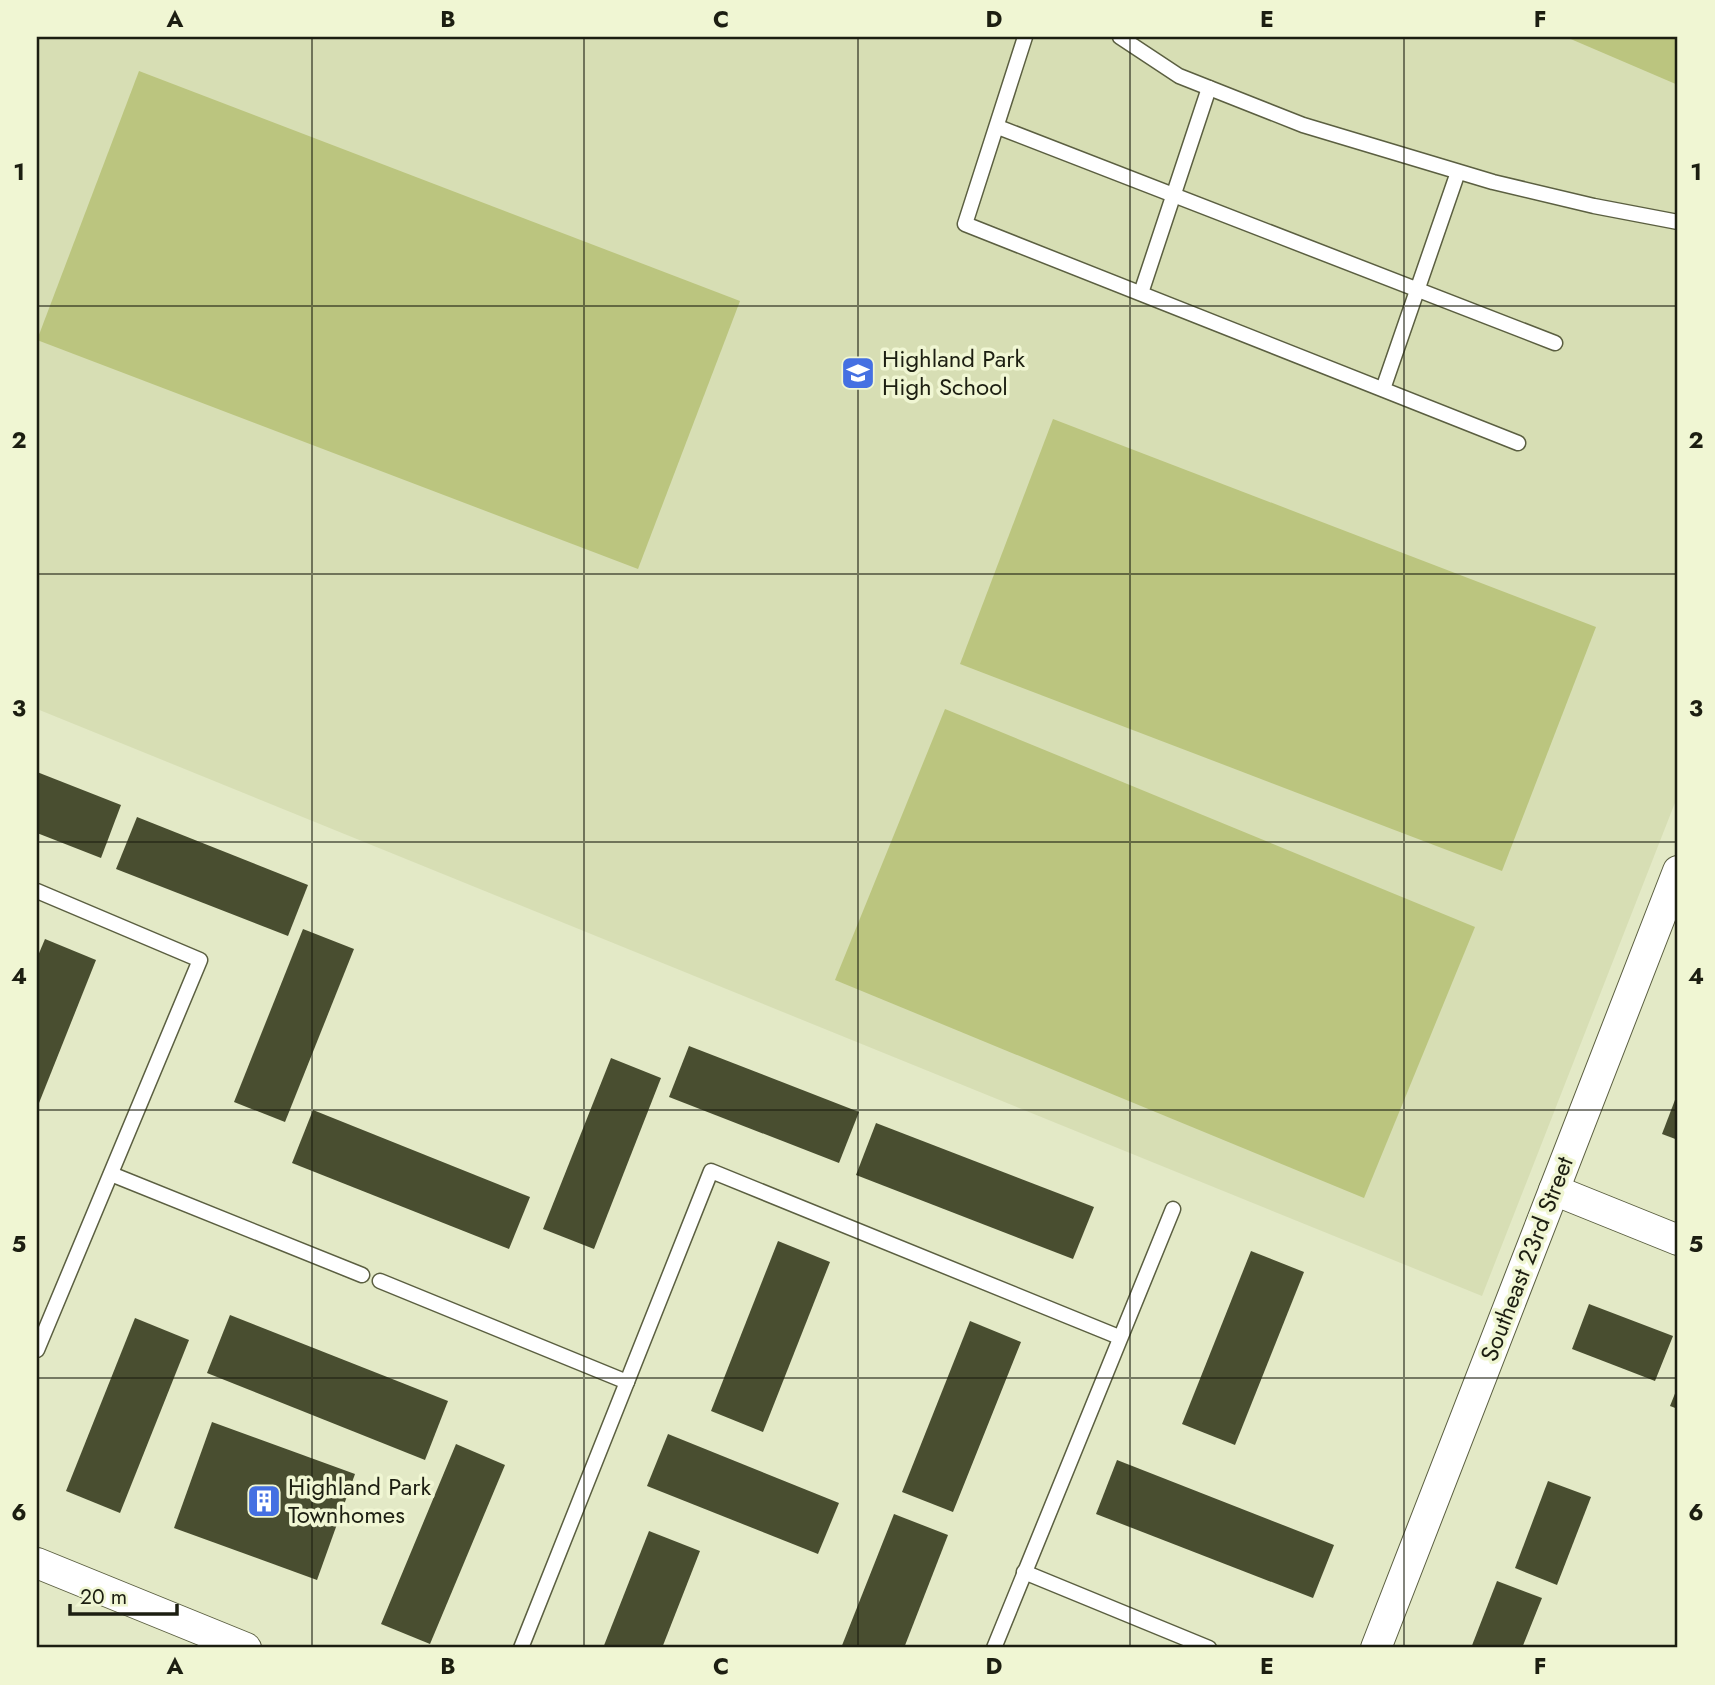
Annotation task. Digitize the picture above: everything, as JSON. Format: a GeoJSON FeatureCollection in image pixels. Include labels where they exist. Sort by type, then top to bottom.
{"type":"FeatureCollection","features":[{"type":"Feature","properties":{"kind":"street","name":"Southeast 23rd Street"},"geometry":{"type":"LineString","coordinates":[[1376,1648],[1678,871]]}},
{"type":"Feature","properties":{"kind":"street"},"geometry":{"type":"LineString","coordinates":[[1554,1190],[1678,1240]]}},
{"type":"Feature","properties":{"kind":"street"},"geometry":{"type":"LineString","coordinates":[[37,1563],[246,1648]]}},
{"type":"Feature","properties":{"kind":"lane"},"geometry":{"type":"LineString","coordinates":[[1025,37],[965,223],[1518,443]]}},
{"type":"Feature","properties":{"kind":"lane"},"geometry":{"type":"LineString","coordinates":[[1119,37],[1180,76],[1303,125],[1458,172],[1594,206],[1678,222]]}},
{"type":"Feature","properties":{"kind":"lane"},"geometry":{"type":"LineString","coordinates":[[1141,293],[1209,88]]}},
{"type":"Feature","properties":{"kind":"lane"},"geometry":{"type":"LineString","coordinates":[[998,127],[1555,343]]}},
{"type":"Feature","properties":{"kind":"lane"},"geometry":{"type":"LineString","coordinates":[[1383,389],[1458,172]]}},
{"type":"Feature","properties":{"kind":"lane"},"geometry":{"type":"LineString","coordinates":[[37,891],[200,960],[37,1350]]}},
{"type":"Feature","properties":{"kind":"lane"},"geometry":{"type":"LineString","coordinates":[[521,1648],[711,1171],[1119,1337]]}},
{"type":"Feature","properties":{"kind":"lane"},"geometry":{"type":"LineString","coordinates":[[111,1174],[362,1275]]}},
{"type":"Feature","properties":{"kind":"lane"},"geometry":{"type":"LineString","coordinates":[[994,1648],[1173,1209]]}},
{"type":"Feature","properties":{"kind":"lane"},"geometry":{"type":"LineString","coordinates":[[380,1281],[627,1382]]}},
{"type":"Feature","properties":{"kind":"lane"},"geometry":{"type":"LineString","coordinates":[[1024,1572],[1209,1648]]}},
{"type":"Feature","properties":{"kind":"shaded area","name":"Highland Park High School"},"geometry":{"type":"Polygon","coordinates":[[[37,37],[1678,37],[1678,795],[1482,1296],[37,709],[37,37]]]}},
{"type":"Feature","properties":{"kind":"green space"},"geometry":{"type":"Polygon","coordinates":[[[1566,37],[1678,37],[1678,85],[1566,37]]]}},
{"type":"Feature","properties":{"kind":"green space"},"geometry":{"type":"Polygon","coordinates":[[[139,71],[740,301],[638,569],[37,340],[139,71]]]}},
{"type":"Feature","properties":{"kind":"green space"},"geometry":{"type":"Polygon","coordinates":[[[1053,419],[1596,627],[1502,871],[960,664],[1053,419]]]}},
{"type":"Feature","properties":{"kind":"green space"},"geometry":{"type":"Polygon","coordinates":[[[945,709],[1475,927],[1364,1198],[835,980],[945,709]]]}},
{"type":"Feature","properties":{"kind":"building"},"geometry":{"type":"Polygon","coordinates":[[[37,772],[121,805],[101,858],[37,833],[37,772]]]}},
{"type":"Feature","properties":{"kind":"building"},"geometry":{"type":"Polygon","coordinates":[[[137,817],[308,885],[288,936],[116,869],[137,817]]]}},
{"type":"Feature","properties":{"kind":"building"},"geometry":{"type":"Polygon","coordinates":[[[303,929],[354,949],[285,1122],[234,1102],[303,929]]]}},
{"type":"Feature","properties":{"kind":"building"},"geometry":{"type":"Polygon","coordinates":[[[45,939],[96,960],[37,1108],[37,958],[45,939]]]}},
{"type":"Feature","properties":{"kind":"building"},"geometry":{"type":"Polygon","coordinates":[[[689,1046],[859,1112],[839,1163],[669,1097],[689,1046]]]}},
{"type":"Feature","properties":{"kind":"building"},"geometry":{"type":"Polygon","coordinates":[[[611,1058],[661,1078],[594,1249],[543,1229],[611,1058]]]}},
{"type":"Feature","properties":{"kind":"building"},"geometry":{"type":"Polygon","coordinates":[[[1678,1092],[1678,1140],[1662,1134],[1678,1092]]]}},
{"type":"Feature","properties":{"kind":"building"},"geometry":{"type":"Polygon","coordinates":[[[313,1110],[530,1197],[509,1249],[292,1163],[313,1110]]]}},
{"type":"Feature","properties":{"kind":"building"},"geometry":{"type":"Polygon","coordinates":[[[876,1123],[1094,1207],[1073,1259],[856,1175],[876,1123]]]}},
{"type":"Feature","properties":{"kind":"building"},"geometry":{"type":"Polygon","coordinates":[[[778,1241],[830,1262],[763,1432],[711,1411],[778,1241]]]}},
{"type":"Feature","properties":{"kind":"building"},"geometry":{"type":"Polygon","coordinates":[[[1251,1251],[1304,1272],[1235,1445],[1182,1424],[1251,1251]]]}},
{"type":"Feature","properties":{"kind":"building"},"geometry":{"type":"Polygon","coordinates":[[[1589,1304],[1673,1336],[1655,1381],[1572,1349],[1589,1304]]]}},
{"type":"Feature","properties":{"kind":"building"},"geometry":{"type":"Polygon","coordinates":[[[230,1315],[448,1401],[425,1460],[207,1373],[230,1315]]]}},
{"type":"Feature","properties":{"kind":"building"},"geometry":{"type":"Polygon","coordinates":[[[135,1318],[189,1340],[120,1513],[66,1491],[135,1318]]]}},
{"type":"Feature","properties":{"kind":"building"},"geometry":{"type":"Polygon","coordinates":[[[970,1321],[1021,1342],[953,1512],[902,1492],[970,1321]]]}},
{"type":"Feature","properties":{"kind":"building"},"geometry":{"type":"Polygon","coordinates":[[[1678,1386],[1678,1409],[1670,1406],[1678,1386]]]}},
{"type":"Feature","properties":{"kind":"building","name":"Highland Park Townhomes"},"geometry":{"type":"Polygon","coordinates":[[[212,1422],[355,1474],[317,1580],[174,1528],[212,1422]]]}},
{"type":"Feature","properties":{"kind":"building"},"geometry":{"type":"Polygon","coordinates":[[[668,1434],[839,1503],[818,1554],[647,1486],[668,1434]]]}},
{"type":"Feature","properties":{"kind":"building"},"geometry":{"type":"Polygon","coordinates":[[[456,1444],[505,1465],[430,1644],[381,1624],[456,1444]]]}},
{"type":"Feature","properties":{"kind":"building"},"geometry":{"type":"Polygon","coordinates":[[[1117,1460],[1334,1545],[1313,1598],[1096,1514],[1117,1460]]]}},
{"type":"Feature","properties":{"kind":"building"},"geometry":{"type":"Polygon","coordinates":[[[1548,1481],[1591,1497],[1557,1585],[1515,1568],[1548,1481]]]}},
{"type":"Feature","properties":{"kind":"building"},"geometry":{"type":"Polygon","coordinates":[[[894,1514],[948,1535],[904,1648],[841,1648],[894,1514]]]}},
{"type":"Feature","properties":{"kind":"building"},"geometry":{"type":"Polygon","coordinates":[[[649,1531],[700,1551],[662,1648],[603,1648],[649,1531]]]}},
{"type":"Feature","properties":{"kind":"building"},"geometry":{"type":"Polygon","coordinates":[[[1497,1581],[1542,1598],[1522,1648],[1471,1648],[1497,1581]]]}},
{"type":"Feature","properties":{"kind":"place","name":"Highland Park High School"},"geometry":{"type":"Point","coordinates":[858,373]}},
{"type":"Feature","properties":{"kind":"place","name":"Highland Park Townhomes"},"geometry":{"type":"Point","coordinates":[264,1501]}}]}
